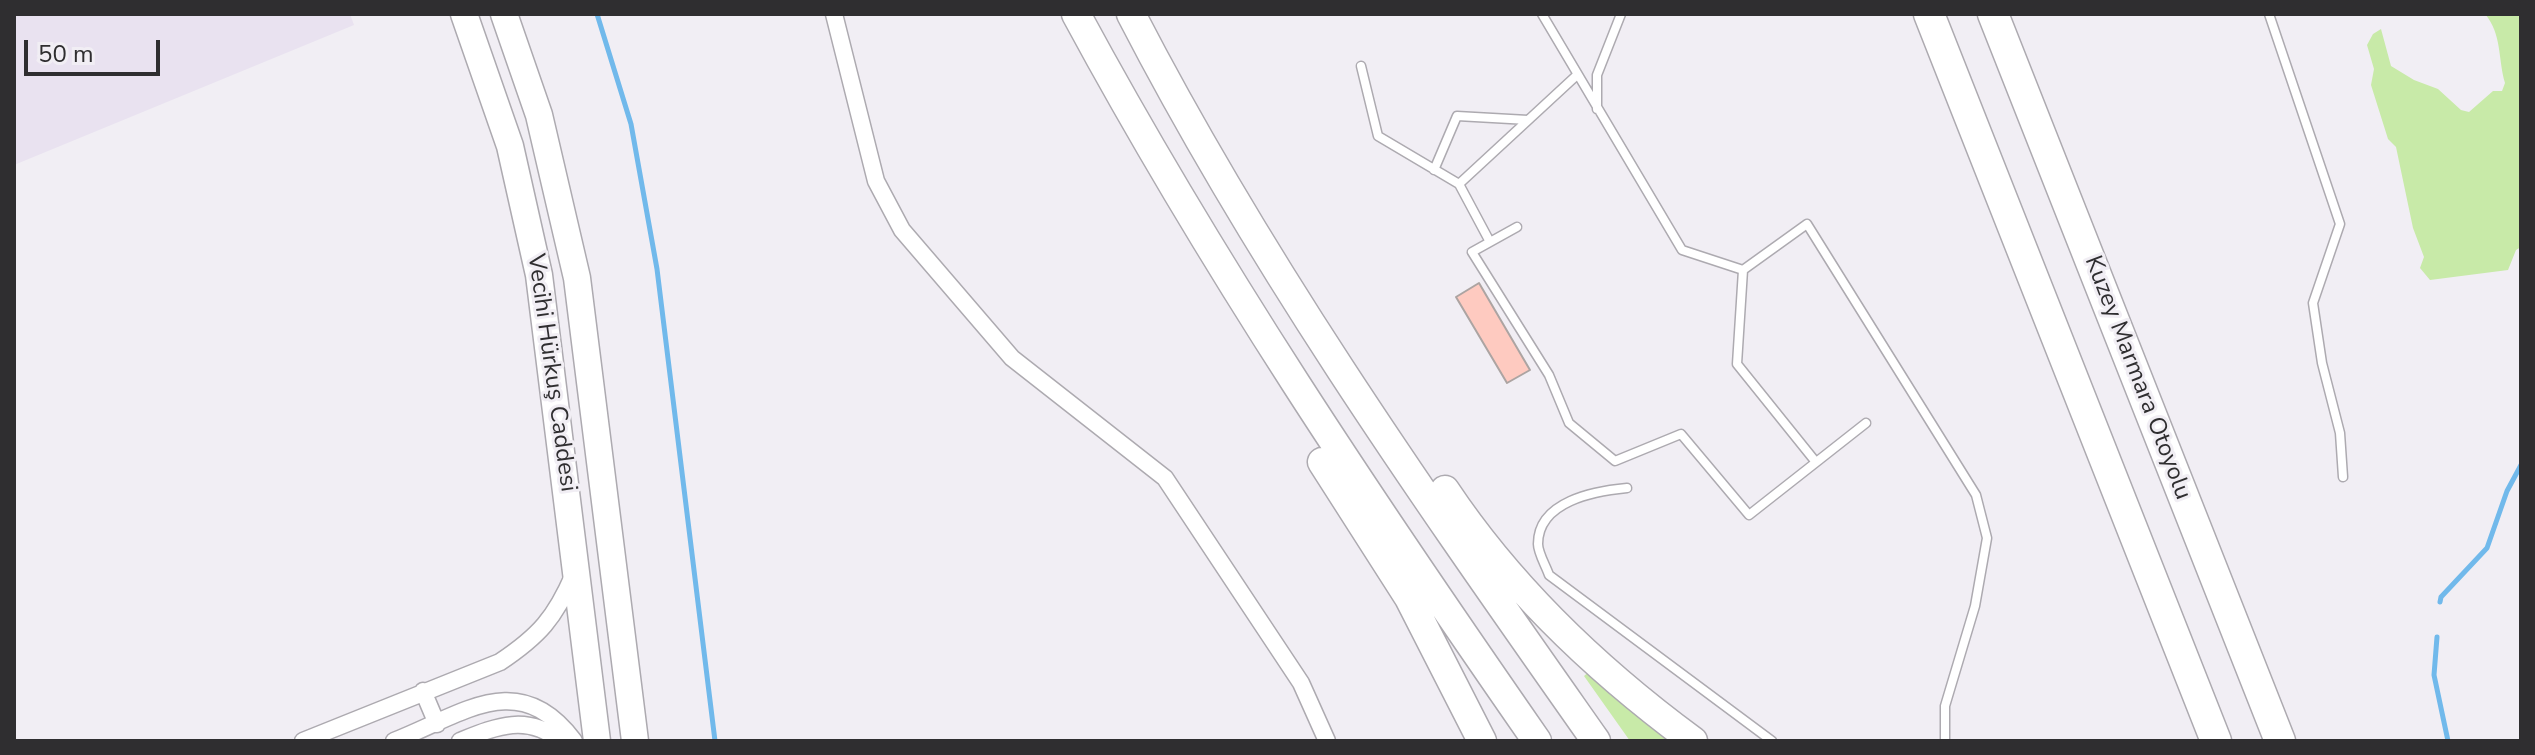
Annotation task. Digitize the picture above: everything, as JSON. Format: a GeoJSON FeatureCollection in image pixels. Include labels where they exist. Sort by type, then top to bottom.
{"type":"FeatureCollection","features":[{"type":"Feature","properties":{"kind":"highway"},"geometry":{"type":"LineString","coordinates":[[1076,14],[1139,129],[1296,388],[1534,737]]}},
{"type":"Feature","properties":{"kind":"highway"},"geometry":{"type":"LineString","coordinates":[[1131,14],[1236,202],[1310,323],[1596,741]]}},
{"type":"Feature","properties":{"kind":"highway"},"geometry":{"type":"LineString","coordinates":[[1150,14],[1236,202]]}},
{"type":"Feature","properties":{"kind":"highway"},"geometry":{"type":"LineString","coordinates":[[1929,14],[2216,741]]}},
{"type":"Feature","properties":{"kind":"highway","name":"Kuzey Marmara Otoyolu"},"geometry":{"type":"LineString","coordinates":[[1993,14],[2280,741]]}},
{"type":"Feature","properties":{"kind":"highway"},"geometry":{"type":"LineString","coordinates":[[1139,129],[1182,225],[1247,343],[1409,598],[1482,741]]}},
{"type":"Feature","properties":{"kind":"highway"},"geometry":{"type":"LineString","coordinates":[[1310,323],[1389,412],[1461,514],[1526,594],[1589,658],[1693,741]]}},
{"type":"Feature","properties":{"kind":"main road","name":"Vecihi Hürkuş Caddesi"},"geometry":{"type":"LineString","coordinates":[[464,14],[510,146],[539,275],[597,741]]}},
{"type":"Feature","properties":{"kind":"main road","name":"Vecihi Hürkuş Caddesi"},"geometry":{"type":"LineString","coordinates":[[504,14],[539,115],[577,278],[635,741]]}},
{"type":"Feature","properties":{"kind":"street"},"geometry":{"type":"LineString","coordinates":[[834,14],[876,181],[902,230],[1012,358],[1165,478],[1301,683],[1327,741]]}},
{"type":"Feature","properties":{"kind":"street"},"geometry":{"type":"LineString","coordinates":[[303,741],[500,662],[527,644],[552,620],[577,566]]}},
{"type":"Feature","properties":{"kind":"street"},"geometry":{"type":"LineString","coordinates":[[423,691],[437,724]]}},
{"type":"Feature","properties":{"kind":"street"},"geometry":{"type":"LineString","coordinates":[[394,741],[498,699],[543,708],[574,741]]}},
{"type":"Feature","properties":{"kind":"street"},"geometry":{"type":"LineString","coordinates":[[460,741],[498,726],[519,723],[538,727],[560,741]]}},
{"type":"Feature","properties":{"kind":"lane"},"geometry":{"type":"LineString","coordinates":[[1542,14],[1682,250],[1743,270]]}},
{"type":"Feature","properties":{"kind":"lane"},"geometry":{"type":"LineString","coordinates":[[1597,110],[1597,75],[1621,14]]}},
{"type":"Feature","properties":{"kind":"lane"},"geometry":{"type":"LineString","coordinates":[[2269,14],[2340,224],[2313,303],[2322,363],[2340,433],[2343,477]]}},
{"type":"Feature","properties":{"kind":"lane"},"geometry":{"type":"LineString","coordinates":[[1361,66],[1378,136],[1459,184],[1490,242]]}},
{"type":"Feature","properties":{"kind":"lane"},"geometry":{"type":"LineString","coordinates":[[1459,184],[1577,75]]}},
{"type":"Feature","properties":{"kind":"lane"},"geometry":{"type":"LineString","coordinates":[[1434,170],[1457,116],[1528,120]]}},
{"type":"Feature","properties":{"kind":"lane"},"geometry":{"type":"LineString","coordinates":[[1743,270],[1807,224],[1976,495],[1987,538],[1975,606],[1945,706],[1945,741]]}},
{"type":"Feature","properties":{"kind":"lane"},"geometry":{"type":"LineString","coordinates":[[1517,227],[1472,252],[1549,375],[1569,423],[1615,461],[1681,434],[1749,515],[1866,423]]}},
{"type":"Feature","properties":{"kind":"lane"},"geometry":{"type":"LineString","coordinates":[[1743,270],[1737,364],[1815,461]]}},
{"type":"Feature","properties":{"kind":"lane"},"geometry":{"type":"LineString","coordinates":[[1627,488],[1597,491],[1562,504],[1546,522],[1538,544],[1549,575],[1772,741]]}},
{"type":"Feature","properties":{"kind":"shaded area"},"geometry":{"type":"Polygon","coordinates":[[[14,14],[350,14],[354,25],[14,165],[14,14]]]}},
{"type":"Feature","properties":{"kind":"green space"},"geometry":{"type":"Polygon","coordinates":[[[2485,14],[2521,14],[2521,247],[2516,250],[2508,270],[2430,280],[2420,268],[2424,257],[2413,228],[2396,147],[2388,139],[2371,85],[2374,69],[2367,45],[2373,34],[2381,29],[2391,66],[2414,80],[2438,89],[2461,110],[2469,112],[2493,91],[2502,91],[2505,83],[2497,38],[2485,14]]]}},
{"type":"Feature","properties":{"kind":"green space"},"geometry":{"type":"Polygon","coordinates":[[[1591,670],[1673,741],[1630,741],[1584,676],[1591,670]]]}},
{"type":"Feature","properties":{"kind":"building"},"geometry":{"type":"Polygon","coordinates":[[[1479,283],[1530,370],[1507,383],[1456,297],[1479,283]]]}},
{"type":"Feature","properties":{"kind":"waterway"},"geometry":{"type":"LineString","coordinates":[[597,14],[631,124],[657,269],[715,741]]}},
{"type":"Feature","properties":{"kind":"waterway"},"geometry":{"type":"LineString","coordinates":[[2440,602],[2441,597],[2487,548],[2507,491],[2521,465]]}},
{"type":"Feature","properties":{"kind":"waterway"},"geometry":{"type":"LineString","coordinates":[[2437,637],[2434,675],[2448,741]]}}]}
